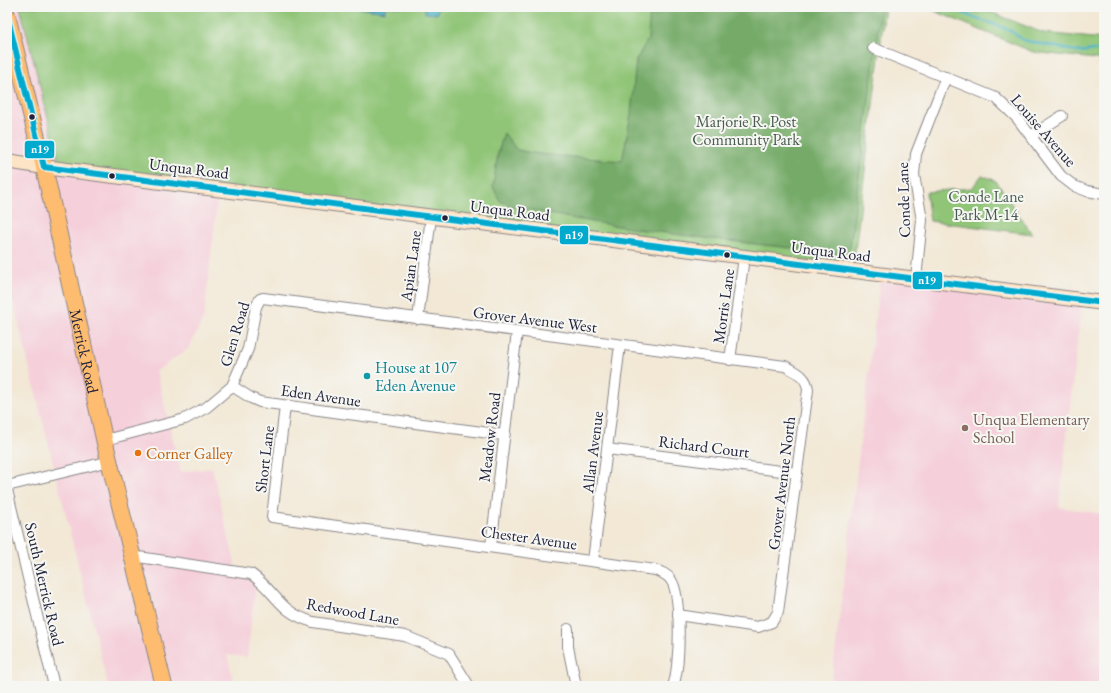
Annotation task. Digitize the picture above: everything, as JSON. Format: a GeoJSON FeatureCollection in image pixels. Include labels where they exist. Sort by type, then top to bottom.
{"type":"FeatureCollection","features":[{"type":"Feature","properties":{"kind":"main road","name":"Merrick Road"},"geometry":{"type":"LineString","coordinates":[[7,15],[44,167],[132,556],[164,686]]}},
{"type":"Feature","properties":{"kind":"street","name":"Louise Avenue"},"geometry":{"type":"LineString","coordinates":[[873,48],[996,98],[1017,118],[1061,176],[1074,186],[1104,194]]}},
{"type":"Feature","properties":{"kind":"street","name":"Conde Lane"},"geometry":{"type":"LineString","coordinates":[[916,279],[922,220],[914,175],[916,154],[946,77]]}},
{"type":"Feature","properties":{"kind":"street"},"geometry":{"type":"LineString","coordinates":[[1032,136],[1062,116]]}},
{"type":"Feature","properties":{"kind":"street","name":"Unqua Road"},"geometry":{"type":"LineString","coordinates":[[7,161],[44,167],[1104,303]]}},
{"type":"Feature","properties":{"kind":"street","name":"Apian Lane"},"geometry":{"type":"LineString","coordinates":[[418,319],[431,217]]}},
{"type":"Feature","properties":{"kind":"street","name":"Morris Lane"},"geometry":{"type":"LineString","coordinates":[[730,360],[744,257]]}},
{"type":"Feature","properties":{"kind":"street","name":"Glen Road"},"geometry":{"type":"LineString","coordinates":[[105,440],[185,419],[207,407],[232,386],[248,349],[258,302],[260,299],[267,298]]}},
{"type":"Feature","properties":{"kind":"street","name":"Grover Avenue West"},"geometry":{"type":"LineString","coordinates":[[267,298],[730,360],[785,366],[798,372]]}},
{"type":"Feature","properties":{"kind":"street","name":"Meadow Road"},"geometry":{"type":"LineString","coordinates":[[491,546],[517,332]]}},
{"type":"Feature","properties":{"kind":"street","name":"Allan Avenue"},"geometry":{"type":"LineString","coordinates":[[593,561],[620,345]]}},
{"type":"Feature","properties":{"kind":"street","name":"Grover Avenue North"},"geometry":{"type":"LineString","coordinates":[[678,615],[758,627],[772,622],[778,612],[781,600],[808,390],[806,380],[798,372]]}},
{"type":"Feature","properties":{"kind":"street","name":"Eden Avenue"},"geometry":{"type":"LineString","coordinates":[[232,386],[260,402],[504,435]]}},
{"type":"Feature","properties":{"kind":"street","name":"Short Lane"},"geometry":{"type":"LineString","coordinates":[[272,517],[285,406]]}},
{"type":"Feature","properties":{"kind":"street","name":"Richard Court"},"geometry":{"type":"LineString","coordinates":[[607,449],[797,473]]}},
{"type":"Feature","properties":{"kind":"street"},"geometry":{"type":"LineString","coordinates":[[7,486],[110,461]]}},
{"type":"Feature","properties":{"kind":"street","name":"South Merrick Road"},"geometry":{"type":"LineString","coordinates":[[7,490],[54,686]]}},
{"type":"Feature","properties":{"kind":"street","name":"Chester Avenue"},"geometry":{"type":"LineString","coordinates":[[272,517],[491,546],[655,570],[665,574],[670,579],[675,590],[678,615],[677,667],[673,686]]}},
{"type":"Feature","properties":{"kind":"street","name":"Redwood Lane"},"geometry":{"type":"LineString","coordinates":[[132,556],[251,574],[262,582],[282,607],[298,618],[313,622],[405,636],[449,654],[469,686]]}},
{"type":"Feature","properties":{"kind":"street"},"geometry":{"type":"LineString","coordinates":[[568,629],[568,647],[576,686]]}},
{"type":"Feature","properties":{"kind":"shaded area"},"geometry":{"type":"Polygon","coordinates":[[[7,7],[20,7],[219,186],[204,317],[189,348],[156,371],[181,472],[212,468],[235,563],[232,577],[256,581],[247,657],[227,655],[235,686],[108,686],[9,284],[7,284],[7,7]]]}},
{"type":"Feature","properties":{"kind":"shaded area","name":"Unqua Elementary School"},"geometry":{"type":"Polygon","coordinates":[[[881,270],[1082,298],[1059,507],[1104,514],[1104,686],[831,686],[881,270]]]}},
{"type":"Feature","properties":{"kind":"green space","name":"Marjorie R. Post Community Park"},"geometry":{"type":"Polygon","coordinates":[[[20,7],[885,7],[853,267],[60,166],[20,7]]]}},
{"type":"Feature","properties":{"kind":"green space"},"geometry":{"type":"Polygon","coordinates":[[[650,7],[881,7],[850,248],[844,254],[636,229],[553,215],[512,206],[500,201],[493,187],[498,153],[504,133],[517,150],[539,154],[622,161],[631,114],[636,60],[648,39],[650,7]]]}},
{"type":"Feature","properties":{"kind":"green space"},"geometry":{"type":"Polygon","coordinates":[[[925,7],[978,7],[1043,33],[1104,39],[1104,60],[1033,52],[925,7]]]}},
{"type":"Feature","properties":{"kind":"green space","name":"Conde Lane Park M-14"},"geometry":{"type":"Polygon","coordinates":[[[982,175],[996,181],[1032,234],[930,221],[926,192],[972,188],[982,175]]]}},
{"type":"Feature","properties":{"kind":"water"},"geometry":{"type":"Polygon","coordinates":[[[352,7],[385,7],[385,12],[352,7]]]}},
{"type":"Feature","properties":{"kind":"water"},"geometry":{"type":"Polygon","coordinates":[[[425,7],[438,7],[437,14],[425,13],[425,7]]]}},
{"type":"Feature","properties":{"kind":"waterway"},"geometry":{"type":"LineString","coordinates":[[949,7],[1011,31],[1023,40],[1080,52],[1093,50],[1104,51]]}},
{"type":"Feature","properties":{"kind":"transit line","name":"n19"},"geometry":{"type":"LineString","coordinates":[[7,15],[44,167]]}},
{"type":"Feature","properties":{"kind":"transit line","name":"n19"},"geometry":{"type":"LineString","coordinates":[[44,167],[1104,303]]}},
{"type":"Feature","properties":{"kind":"place","name":"House at 107 Eden Avenue"},"geometry":{"type":"Point","coordinates":[367,376]}},
{"type":"Feature","properties":{"kind":"place","name":"Unqua Elementary School"},"geometry":{"type":"Point","coordinates":[965,428]}},
{"type":"Feature","properties":{"kind":"place","name":"Corner Galley"},"geometry":{"type":"Point","coordinates":[138,453]}}]}
